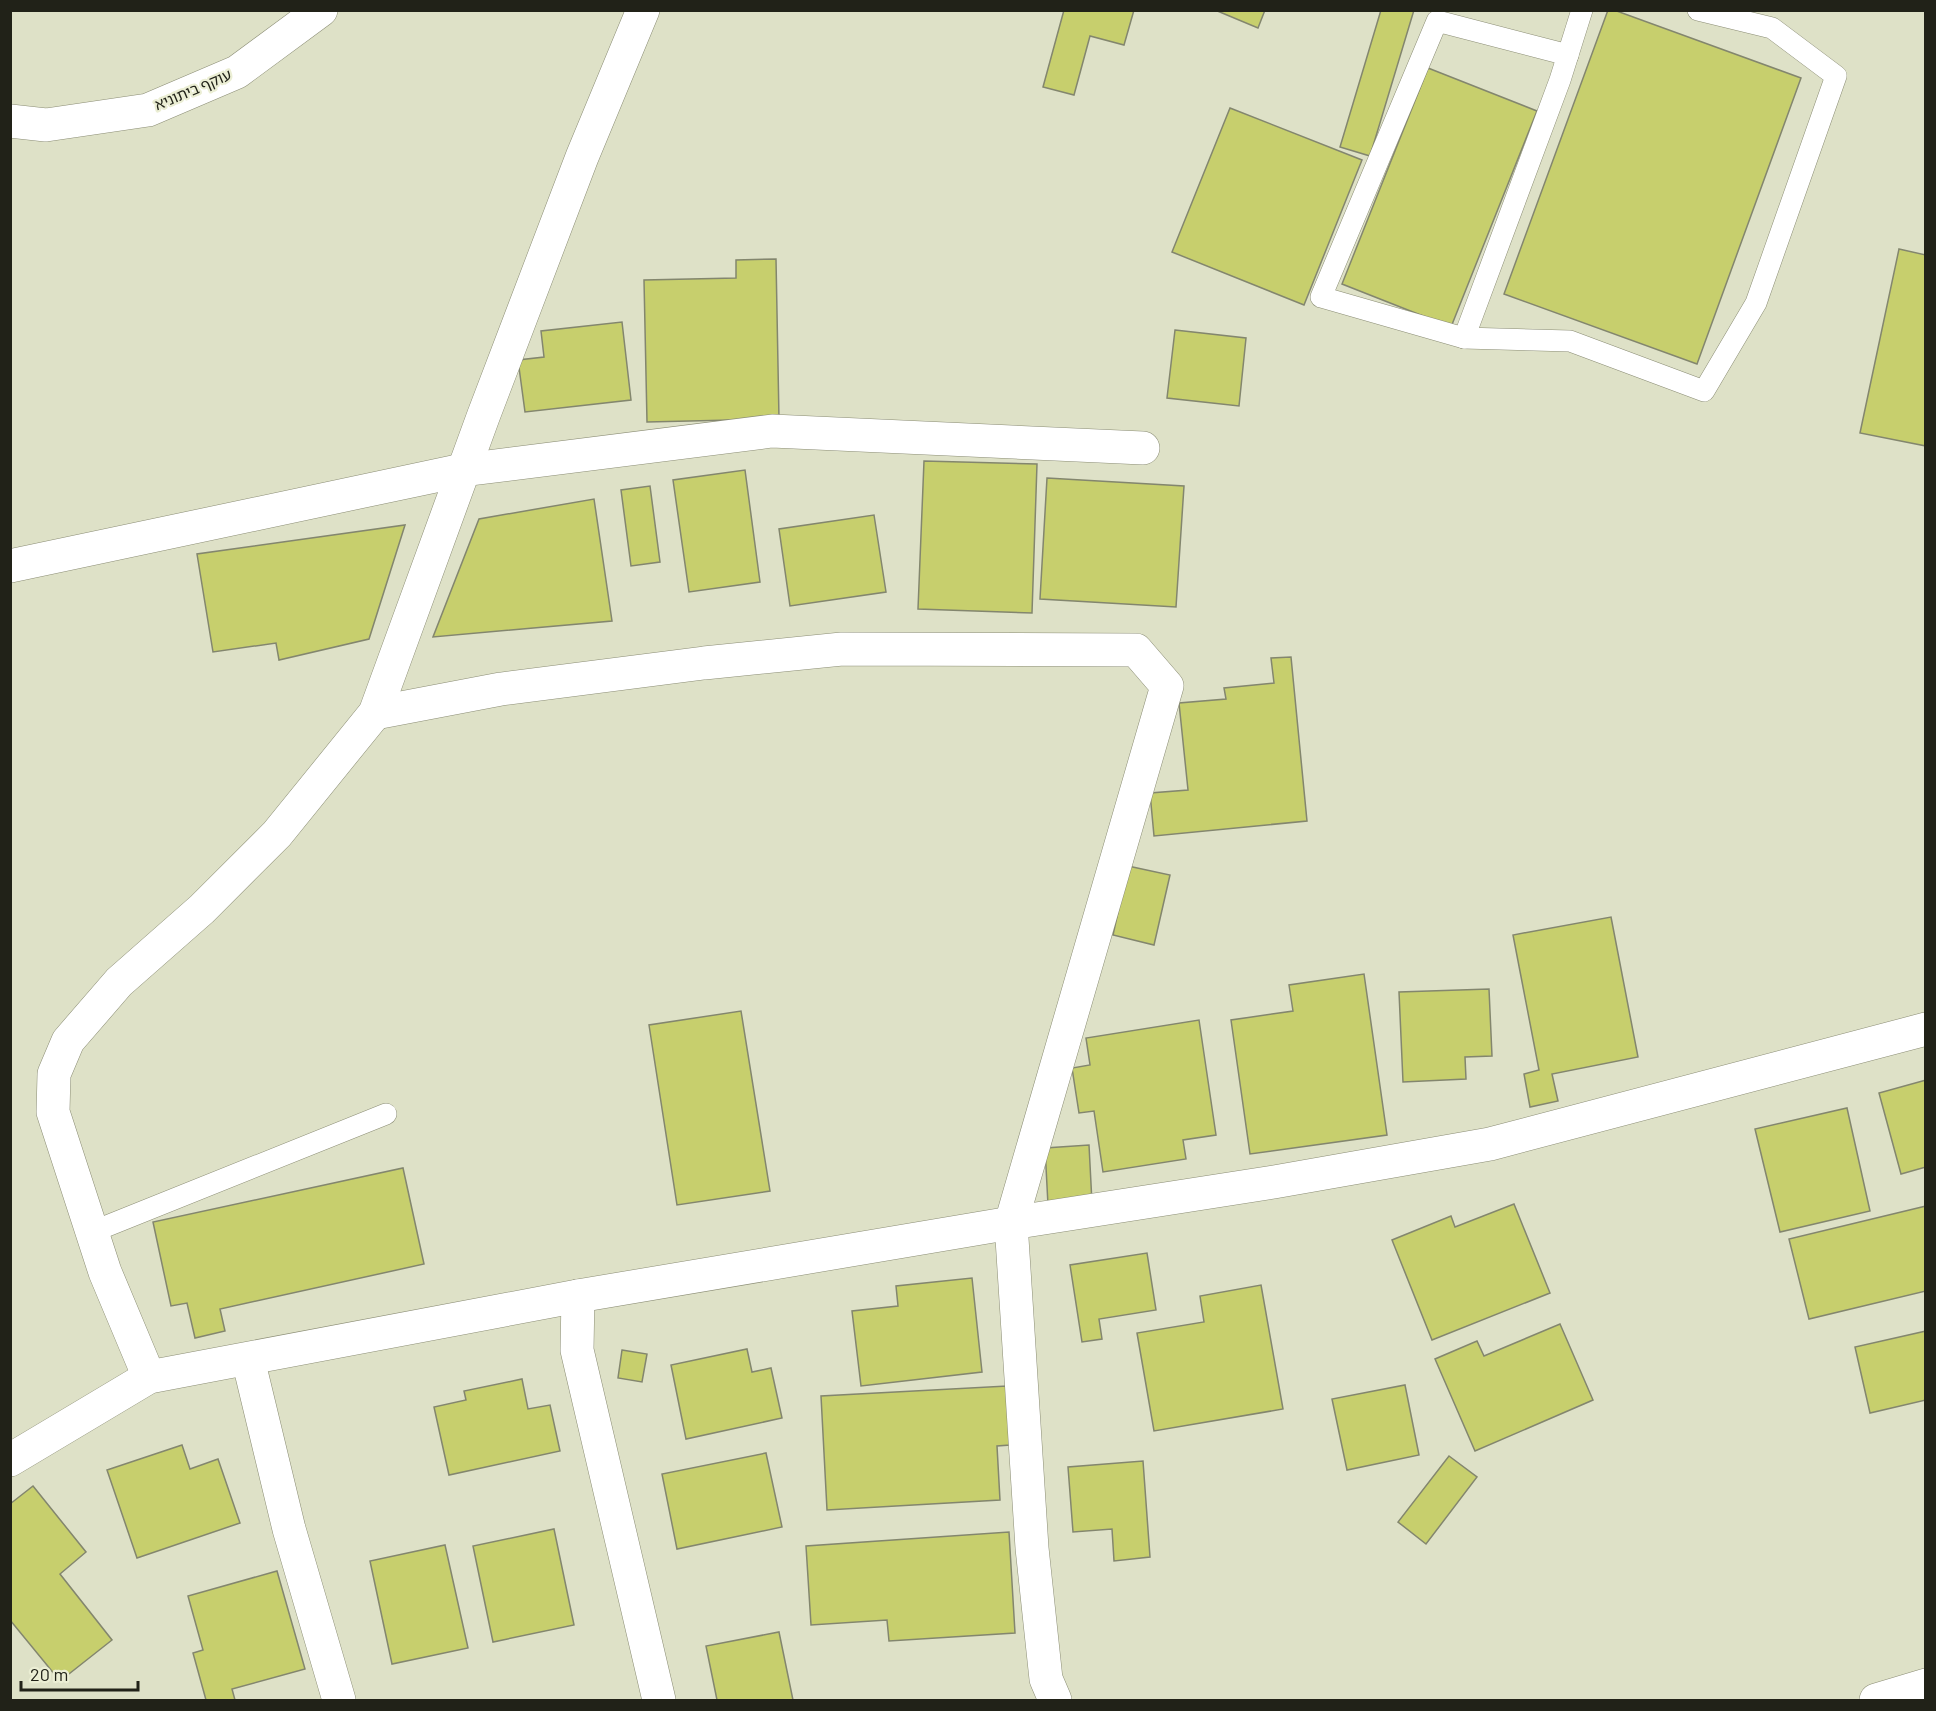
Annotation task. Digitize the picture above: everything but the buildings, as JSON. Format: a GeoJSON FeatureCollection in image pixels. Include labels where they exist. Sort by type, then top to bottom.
{"type":"FeatureCollection","features":[{"type":"Feature","properties":{"kind":"street","name":"עוקף ביתוניא"},"geometry":{"type":"LineString","coordinates":[[10,121],[46,125],[148,110],[237,72],[321,10]]}},
{"type":"Feature","properties":{"kind":"street"},"geometry":{"type":"LineString","coordinates":[[149,1377],[105,1272],[52,1113],[54,1074],[68,1041],[119,982],[202,909],[278,834],[375,713],[463,470],[582,157],[643,10]]}},
{"type":"Feature","properties":{"kind":"street"},"geometry":{"type":"LineString","coordinates":[[10,566],[463,470],[772,431],[1143,448]]}},
{"type":"Feature","properties":{"kind":"street"},"geometry":{"type":"LineString","coordinates":[[375,713],[501,688],[842,649],[1136,650],[1167,686],[1011,1223],[1032,1548],[1046,1679],[1055,1701]]}},
{"type":"Feature","properties":{"kind":"street"},"geometry":{"type":"LineString","coordinates":[[10,1460],[149,1377],[578,1296],[1011,1223],[1275,1182],[1490,1144],[1926,1029]]}},
{"type":"Feature","properties":{"kind":"street"},"geometry":{"type":"LineString","coordinates":[[578,1296],[578,1350],[659,1701]]}},
{"type":"Feature","properties":{"kind":"street"},"geometry":{"type":"LineString","coordinates":[[248,1359],[289,1529],[339,1701]]}},
{"type":"Feature","properties":{"kind":"street"},"geometry":{"type":"LineString","coordinates":[[1876,1701],[1926,1685]]}},
{"type":"Feature","properties":{"kind":"lane"},"geometry":{"type":"LineString","coordinates":[[1464,338],[1568,55],[1582,10]]}},
{"type":"Feature","properties":{"kind":"lane"},"geometry":{"type":"LineString","coordinates":[[1568,55],[1437,21],[1321,297],[1464,338],[1570,341],[1704,391],[1756,303],[1836,76],[1772,28],[1698,10]]}},
{"type":"Feature","properties":{"kind":"lane"},"geometry":{"type":"LineString","coordinates":[[92,1232],[386,1114]]}}]}
